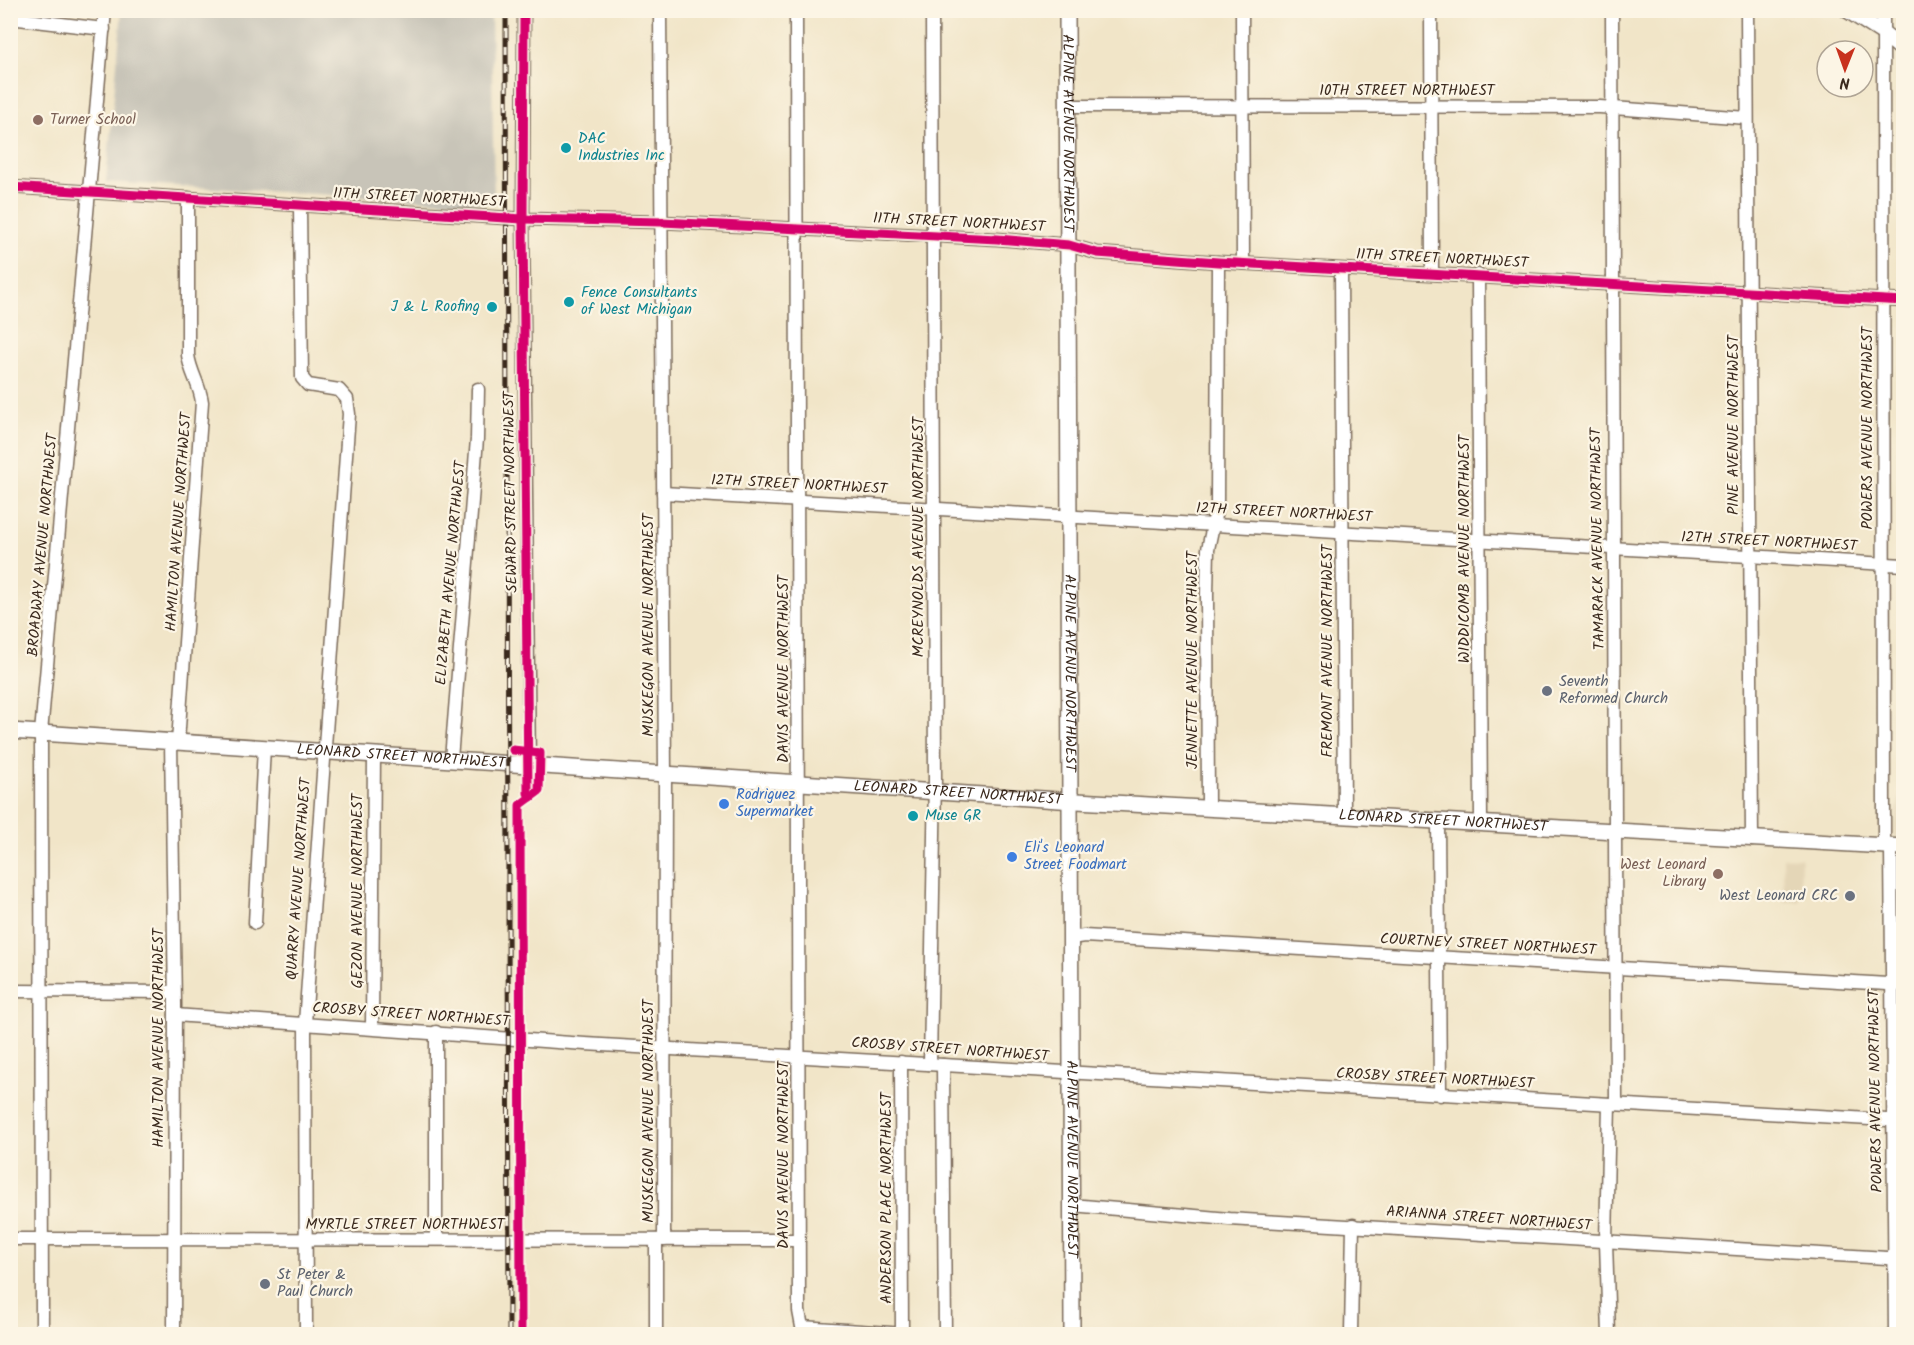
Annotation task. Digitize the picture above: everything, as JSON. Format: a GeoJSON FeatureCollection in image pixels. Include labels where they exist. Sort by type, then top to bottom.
{"type":"FeatureCollection","features":[{"type":"Feature","properties":{"kind":"main road","name":"ALPINE AVENUE NORTHWEST"},"geometry":{"type":"LineString","coordinates":[[1067,10],[1072,1335]]}},
{"type":"Feature","properties":{"kind":"main road"},"geometry":{"type":"LineString","coordinates":[[1847,10],[1883,33],[1904,51]]}},
{"type":"Feature","properties":{"kind":"main road","name":"LEONARD STREET NORTHWEST"},"geometry":{"type":"LineString","coordinates":[[10,731],[934,792],[1893,847]]}},
{"type":"Feature","properties":{"kind":"street","name":"BROADWAY AVENUE NORTHWEST"},"geometry":{"type":"LineString","coordinates":[[42,1335],[41,733],[105,10]]}},
{"type":"Feature","properties":{"kind":"street","name":"SEWARD STREET NORTHWEST"},"geometry":{"type":"LineString","coordinates":[[524,10],[523,219],[529,766]]}},
{"type":"Feature","properties":{"kind":"street","name":"MUSKEGON AVENUE NORTHWEST"},"geometry":{"type":"LineString","coordinates":[[656,1335],[665,1048],[660,10]]}},
{"type":"Feature","properties":{"kind":"street","name":"DAVIS AVENUE NORTHWEST"},"geometry":{"type":"LineString","coordinates":[[796,10],[799,1311],[802,1327],[904,1334]]}},
{"type":"Feature","properties":{"kind":"street","name":"MCREYNOLDS AVENUE NORTHWEST"},"geometry":{"type":"LineString","coordinates":[[930,1064],[934,792],[932,10]]}},
{"type":"Feature","properties":{"kind":"street"},"geometry":{"type":"LineString","coordinates":[[1242,10],[1243,263]]}},
{"type":"Feature","properties":{"kind":"street"},"geometry":{"type":"LineString","coordinates":[[1431,10],[1432,273]]}},
{"type":"Feature","properties":{"kind":"street","name":"TAMARACK AVENUE NORTHWEST"},"geometry":{"type":"LineString","coordinates":[[1609,1335],[1606,1242],[1617,967],[1610,283],[1612,10]]}},
{"type":"Feature","properties":{"kind":"street","name":"PINE AVENUE NORTHWEST"},"geometry":{"type":"LineString","coordinates":[[1747,10],[1752,840]]}},
{"type":"Feature","properties":{"kind":"street","name":"POWERS AVENUE NORTHWEST"},"geometry":{"type":"LineString","coordinates":[[1883,10],[1882,563],[1893,847],[1890,984],[1898,1121],[1898,1258],[1895,1335]]}},
{"type":"Feature","properties":{"kind":"street"},"geometry":{"type":"LineString","coordinates":[[10,18],[104,29]]}},
{"type":"Feature","properties":{"kind":"street","name":"10TH STREET NORTHWEST"},"geometry":{"type":"LineString","coordinates":[[1068,106],[1612,107],[1747,118]]}},
{"type":"Feature","properties":{"kind":"street","name":"11TH STREET NORTHWEST"},"geometry":{"type":"LineString","coordinates":[[10,188],[523,219],[662,222],[934,236],[1069,245],[1097,253],[1218,262],[1904,301]]}},
{"type":"Feature","properties":{"kind":"street","name":"HAMILTON AVENUE NORTHWEST"},"geometry":{"type":"LineString","coordinates":[[174,1335],[175,742],[202,402],[201,392],[191,372],[188,355],[188,198]]}},
{"type":"Feature","properties":{"kind":"street","name":"QUARRY AVENUE NORTHWEST"},"geometry":{"type":"LineString","coordinates":[[300,206],[302,378],[308,385],[339,390],[347,399],[349,414],[322,751],[305,1023],[306,1335]]}},
{"type":"Feature","properties":{"kind":"street","name":"JENNETTE AVENUE NORTHWEST"},"geometry":{"type":"LineString","coordinates":[[1208,808],[1207,583],[1208,549],[1217,506],[1218,262]]}},
{"type":"Feature","properties":{"kind":"street","name":"FREMONT AVENUE NORTHWEST"},"geometry":{"type":"LineString","coordinates":[[1341,270],[1344,816]]}},
{"type":"Feature","properties":{"kind":"street","name":"WIDDICOMB AVENUE NORTHWEST"},"geometry":{"type":"LineString","coordinates":[[1478,275],[1481,823]]}},
{"type":"Feature","properties":{"kind":"street","name":"ELIZABETH AVENUE NORTHWEST"},"geometry":{"type":"LineString","coordinates":[[452,759],[477,439],[478,389]]}},
{"type":"Feature","properties":{"kind":"street","name":"12TH STREET NORTHWEST"},"geometry":{"type":"LineString","coordinates":[[663,493],[798,499],[1904,565]]}},
{"type":"Feature","properties":{"kind":"street"},"geometry":{"type":"LineString","coordinates":[[255,922],[264,747]]}},
{"type":"Feature","properties":{"kind":"street","name":"GEZON AVENUE NORTHWEST"},"geometry":{"type":"LineString","coordinates":[[372,1027],[374,755]]}},
{"type":"Feature","properties":{"kind":"street"},"geometry":{"type":"LineString","coordinates":[[1438,821],[1440,1095]]}},
{"type":"Feature","properties":{"kind":"street","name":"COURTNEY STREET NORTHWEST"},"geometry":{"type":"LineString","coordinates":[[1071,938],[1084,936],[1904,985]]}},
{"type":"Feature","properties":{"kind":"street"},"geometry":{"type":"LineString","coordinates":[[10,991],[174,992]]}},
{"type":"Feature","properties":{"kind":"street","name":"CROSBY STREET NORTHWEST"},"geometry":{"type":"LineString","coordinates":[[175,1015],[665,1048],[799,1054],[943,1065],[1898,1121]]}},
{"type":"Feature","properties":{"kind":"street"},"geometry":{"type":"LineString","coordinates":[[436,1032],[436,1239]]}},
{"type":"Feature","properties":{"kind":"street","name":"ANDERSON PLACE NORTHWEST"},"geometry":{"type":"LineString","coordinates":[[901,1062],[904,1334]]}},
{"type":"Feature","properties":{"kind":"street"},"geometry":{"type":"LineString","coordinates":[[943,1065],[945,1335]]}},
{"type":"Feature","properties":{"kind":"street","name":"ARIANNA STREET NORTHWEST"},"geometry":{"type":"LineString","coordinates":[[1072,1205],[1229,1219],[1898,1258]]}},
{"type":"Feature","properties":{"kind":"street"},"geometry":{"type":"LineString","coordinates":[[1352,1335],[1353,1225]]}},
{"type":"Feature","properties":{"kind":"street","name":"MYRTLE STREET NORTHWEST"},"geometry":{"type":"LineString","coordinates":[[10,1239],[799,1240]]}},
{"type":"Feature","properties":{"kind":"shaded area"},"geometry":{"type":"Polygon","coordinates":[[[122,11],[491,11],[494,204],[106,182],[122,11]]]}},
{"type":"Feature","properties":{"kind":"shaded area"},"geometry":{"type":"Polygon","coordinates":[[[1903,781],[1903,838],[1891,837],[1903,781]]]}},
{"type":"Feature","properties":{"kind":"shaded area"},"geometry":{"type":"Polygon","coordinates":[[[1801,857],[1800,902],[1784,902],[1783,858],[1801,857]]]}},
{"type":"Feature","properties":{"kind":"railway"},"geometry":{"type":"LineString","coordinates":[[506,10],[509,1334]]}},
{"type":"Feature","properties":{"kind":"cycle path"},"geometry":{"type":"LineString","coordinates":[[524,10],[523,219],[528,793],[531,797]]}},
{"type":"Feature","properties":{"kind":"cycle path"},"geometry":{"type":"LineString","coordinates":[[10,187],[523,219],[662,222],[997,239],[1069,245],[1097,253],[1218,262],[1904,301]]}},
{"type":"Feature","properties":{"kind":"cycle path"},"geometry":{"type":"LineString","coordinates":[[513,750],[540,753],[539,791],[520,805],[521,1334]]}},
{"type":"Feature","properties":{"kind":"place","name":"Turner School"},"geometry":{"type":"Point","coordinates":[38,120]}},
{"type":"Feature","properties":{"kind":"place","name":"DAC Industries Inc"},"geometry":{"type":"Point","coordinates":[566,148]}},
{"type":"Feature","properties":{"kind":"place","name":"Fence Consultants of West Michigan"},"geometry":{"type":"Point","coordinates":[569,302]}},
{"type":"Feature","properties":{"kind":"place","name":"J & L Roofing"},"geometry":{"type":"Point","coordinates":[492,307]}},
{"type":"Feature","properties":{"kind":"place","name":"Seventh Reformed Church"},"geometry":{"type":"Point","coordinates":[1547,691]}},
{"type":"Feature","properties":{"kind":"place","name":"Rodriguez Supermarket"},"geometry":{"type":"Point","coordinates":[724,804]}},
{"type":"Feature","properties":{"kind":"place","name":"Muse GR"},"geometry":{"type":"Point","coordinates":[913,816]}},
{"type":"Feature","properties":{"kind":"place","name":"Eli's Leonard Street Foodmart"},"geometry":{"type":"Point","coordinates":[1012,857]}},
{"type":"Feature","properties":{"kind":"place","name":"West Leonard Library"},"geometry":{"type":"Point","coordinates":[1718,874]}},
{"type":"Feature","properties":{"kind":"place","name":"West Leonard CRC"},"geometry":{"type":"Point","coordinates":[1850,896]}},
{"type":"Feature","properties":{"kind":"place","name":"St Peter & Paul Church"},"geometry":{"type":"Point","coordinates":[265,1284]}}]}
